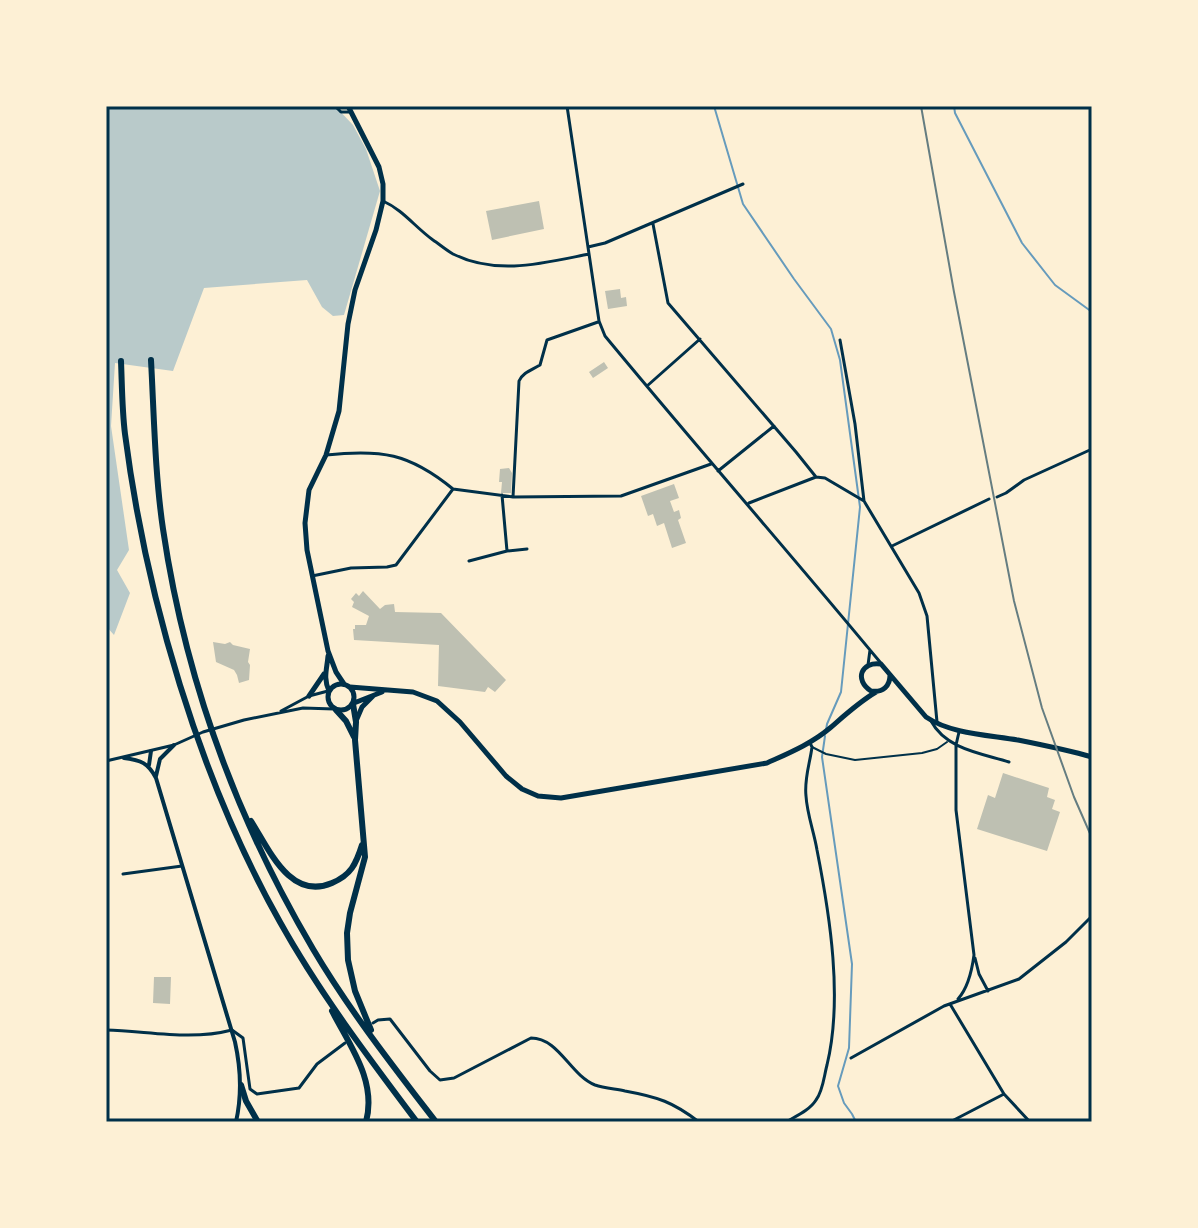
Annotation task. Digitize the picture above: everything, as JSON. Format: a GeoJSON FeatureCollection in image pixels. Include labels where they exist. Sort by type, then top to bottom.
{"type":"FeatureCollection","features":[{"type":"Feature","properties":{"kind":"highway"},"geometry":{"type":"LineString","coordinates":[[151,360],[163,527],[177,610],[200,699],[219,752],[265,861],[314,950],[377,1045],[436,1122]]}},
{"type":"Feature","properties":{"kind":"highway"},"geometry":{"type":"LineString","coordinates":[[121,361],[125,431],[141,531],[186,702],[207,763],[273,909],[322,990],[417,1122]]}},
{"type":"Feature","properties":{"kind":"highway"},"geometry":{"type":"LineString","coordinates":[[353,704],[365,857],[350,913],[348,960],[355,991],[377,1045]]}},
{"type":"Feature","properties":{"kind":"highway"},"geometry":{"type":"LineString","coordinates":[[335,709],[346,721],[355,740]]}},
{"type":"Feature","properties":{"kind":"highway"},"geometry":{"type":"LineString","coordinates":[[241,804],[278,864],[289,877],[306,886],[324,886],[347,874],[356,863],[364,838]]}},
{"type":"Feature","properties":{"kind":"highway"},"geometry":{"type":"LineString","coordinates":[[322,990],[366,1079],[370,1102],[366,1122]]}},
{"type":"Feature","properties":{"kind":"highway"},"geometry":{"type":"LineString","coordinates":[[241,1085],[258,1122]]}},
{"type":"Feature","properties":{"kind":"main road"},"geometry":{"type":"LineString","coordinates":[[350,109],[379,167],[383,201],[355,290],[348,324],[339,411],[326,455],[309,490],[305,536],[328,651],[336,672],[354,695],[353,704]]}},
{"type":"Feature","properties":{"kind":"main road"},"geometry":{"type":"LineString","coordinates":[[328,651],[325,683],[329,703],[335,709],[347,709],[386,691]]}},
{"type":"Feature","properties":{"kind":"main road"},"geometry":{"type":"LineString","coordinates":[[858,703],[863,685],[861,676],[868,665],[881,664],[934,722],[1092,757]]}},
{"type":"Feature","properties":{"kind":"main road"},"geometry":{"type":"LineString","coordinates":[[309,696],[324,674]]}},
{"type":"Feature","properties":{"kind":"main road"},"geometry":{"type":"LineString","coordinates":[[329,691],[337,684],[413,692],[437,701],[506,776],[522,789],[538,796],[561,798],[767,763],[811,744],[858,703],[885,688],[890,675]]}},
{"type":"Feature","properties":{"kind":"main road"},"geometry":{"type":"LineString","coordinates":[[863,685],[876,692]]}},
{"type":"Feature","properties":{"kind":"main road"},"geometry":{"type":"LineString","coordinates":[[885,688],[903,691]]}},
{"type":"Feature","properties":{"kind":"main road"},"geometry":{"type":"LineString","coordinates":[[356,722],[362,707],[373,695]]}},
{"type":"Feature","properties":{"kind":"street"},"geometry":{"type":"LineString","coordinates":[[335,106],[341,112],[350,109]]}},
{"type":"Feature","properties":{"kind":"street"},"geometry":{"type":"LineString","coordinates":[[567,106],[599,321],[605,336],[881,664]]}},
{"type":"Feature","properties":{"kind":"street"},"geometry":{"type":"LineString","coordinates":[[588,247],[653,224],[743,184]]}},
{"type":"Feature","properties":{"kind":"street"},"geometry":{"type":"LineString","coordinates":[[383,201],[395,206],[452,254],[478,263],[531,266],[589,254]]}},
{"type":"Feature","properties":{"kind":"street"},"geometry":{"type":"LineString","coordinates":[[653,224],[668,303],[816,477]]}},
{"type":"Feature","properties":{"kind":"street"},"geometry":{"type":"LineString","coordinates":[[513,497],[521,378],[540,365],[547,340],[599,321]]}},
{"type":"Feature","properties":{"kind":"street"},"geometry":{"type":"LineString","coordinates":[[647,386],[700,339]]}},
{"type":"Feature","properties":{"kind":"street"},"geometry":{"type":"LineString","coordinates":[[840,340],[855,424],[862,499],[919,593],[927,616],[937,732],[956,745],[1009,762]]}},
{"type":"Feature","properties":{"kind":"street"},"geometry":{"type":"LineString","coordinates":[[718,471],[774,426]]}},
{"type":"Feature","properties":{"kind":"street"},"geometry":{"type":"LineString","coordinates":[[997,497],[1024,480],[1092,449]]}},
{"type":"Feature","properties":{"kind":"street"},"geometry":{"type":"LineString","coordinates":[[326,455],[359,451],[392,455],[427,471],[453,489],[513,497],[621,496],[711,464]]}},
{"type":"Feature","properties":{"kind":"street"},"geometry":{"type":"LineString","coordinates":[[747,504],[816,477],[825,478],[862,499]]}},
{"type":"Feature","properties":{"kind":"street"},"geometry":{"type":"LineString","coordinates":[[312,577],[351,568],[396,565],[453,489]]}},
{"type":"Feature","properties":{"kind":"street"},"geometry":{"type":"LineString","coordinates":[[502,495],[507,551]]}},
{"type":"Feature","properties":{"kind":"street"},"geometry":{"type":"LineString","coordinates":[[891,546],[989,499]]}},
{"type":"Feature","properties":{"kind":"street"},"geometry":{"type":"LineString","coordinates":[[469,561],[527,549]]}},
{"type":"Feature","properties":{"kind":"street"},"geometry":{"type":"LineString","coordinates":[[868,665],[870,650]]}},
{"type":"Feature","properties":{"kind":"street"},"geometry":{"type":"LineString","coordinates":[[277,713],[309,696],[329,691]]}},
{"type":"Feature","properties":{"kind":"street"},"geometry":{"type":"LineString","coordinates":[[106,761],[174,745],[219,727],[277,713],[303,708],[335,709]]}},
{"type":"Feature","properties":{"kind":"street"},"geometry":{"type":"LineString","coordinates":[[960,730],[956,745],[956,810],[974,955],[988,991]]}},
{"type":"Feature","properties":{"kind":"street"},"geometry":{"type":"LineString","coordinates":[[786,1122],[818,1098],[829,1055],[833,1020],[827,910],[806,798],[811,744]]}},
{"type":"Feature","properties":{"kind":"street"},"geometry":{"type":"LineString","coordinates":[[156,778],[160,759],[174,745]]}},
{"type":"Feature","properties":{"kind":"street"},"geometry":{"type":"LineString","coordinates":[[151,751],[160,759]]}},
{"type":"Feature","properties":{"kind":"street"},"geometry":{"type":"LineString","coordinates":[[149,766],[151,751]]}},
{"type":"Feature","properties":{"kind":"street"},"geometry":{"type":"LineString","coordinates":[[124,758],[140,760],[149,766],[156,778],[239,1057],[241,1085],[236,1122]]}},
{"type":"Feature","properties":{"kind":"street"},"geometry":{"type":"LineString","coordinates":[[123,874],[182,866]]}},
{"type":"Feature","properties":{"kind":"street"},"geometry":{"type":"LineString","coordinates":[[851,1058],[953,1003],[1010,984],[1031,972],[1092,916]]}},
{"type":"Feature","properties":{"kind":"street"},"geometry":{"type":"LineString","coordinates":[[953,1003],[962,995],[974,955]]}},
{"type":"Feature","properties":{"kind":"street"},"geometry":{"type":"LineString","coordinates":[[953,1003],[1004,1094],[1030,1122]]}},
{"type":"Feature","properties":{"kind":"street"},"geometry":{"type":"LineString","coordinates":[[373,1023],[390,1019],[440,1080],[454,1078],[531,1038],[540,1038],[583,1078],[595,1085],[658,1097],[680,1107],[699,1122]]}},
{"type":"Feature","properties":{"kind":"street"},"geometry":{"type":"LineString","coordinates":[[106,1030],[185,1036],[232,1030],[243,1038],[250,1089],[257,1094],[299,1088],[317,1064],[345,1043]]}},
{"type":"Feature","properties":{"kind":"street"},"geometry":{"type":"LineString","coordinates":[[950,1122],[1004,1094]]}},
{"type":"Feature","properties":{"kind":"lane"},"geometry":{"type":"LineString","coordinates":[[811,744],[826,754],[855,760],[922,753],[937,749],[948,741]]}},
{"type":"Feature","properties":{"kind":"shaded area"},"geometry":{"type":"Polygon","coordinates":[[[106,106],[184,109],[190,106],[335,106],[353,125],[366,149],[380,191],[344,315],[333,316],[322,307],[307,280],[204,288],[173,371],[115,363],[111,426],[129,550],[117,570],[130,593],[114,635],[106,626],[106,106]]]}},
{"type":"Feature","properties":{"kind":"building"},"geometry":{"type":"Polygon","coordinates":[[[539,201],[544,229],[492,240],[486,211],[539,201]]]}},
{"type":"Feature","properties":{"kind":"building"},"geometry":{"type":"Polygon","coordinates":[[[620,289],[621,298],[626,297],[627,306],[608,309],[605,291],[620,289]]]}},
{"type":"Feature","properties":{"kind":"building"},"geometry":{"type":"Polygon","coordinates":[[[604,362],[608,368],[593,378],[589,372],[604,362]]]}},
{"type":"Feature","properties":{"kind":"building"},"geometry":{"type":"Polygon","coordinates":[[[509,468],[512,473],[511,493],[501,493],[500,469],[509,468]]]}},
{"type":"Feature","properties":{"kind":"building"},"geometry":{"type":"Polygon","coordinates":[[[674,484],[679,498],[670,501],[674,512],[679,510],[681,518],[678,520],[686,543],[672,548],[664,523],[657,526],[653,514],[648,516],[641,496],[674,484]]]}},
{"type":"Feature","properties":{"kind":"building"},"geometry":{"type":"Polygon","coordinates":[[[363,591],[380,609],[394,604],[395,612],[441,613],[506,680],[495,692],[488,687],[485,692],[438,686],[439,645],[354,640],[355,625],[366,625],[369,616],[352,607],[354,602],[351,599],[363,591]]]}},
{"type":"Feature","properties":{"kind":"building"},"geometry":{"type":"Polygon","coordinates":[[[213,642],[230,642],[250,649],[249,680],[239,683],[234,670],[216,662],[213,642]]]}},
{"type":"Feature","properties":{"kind":"building"},"geometry":{"type":"Polygon","coordinates":[[[1003,773],[1049,788],[1047,797],[1055,800],[1052,809],[1060,812],[1047,851],[977,829],[988,795],[995,798],[1003,773]]]}},
{"type":"Feature","properties":{"kind":"building"},"geometry":{"type":"Polygon","coordinates":[[[154,977],[171,977],[170,1004],[153,1003],[154,977]]]}},
{"type":"Feature","properties":{"kind":"waterway"},"geometry":{"type":"LineString","coordinates":[[714,106],[743,204],[831,329],[840,360],[860,507],[841,692],[826,730]]}},
{"type":"Feature","properties":{"kind":"waterway"},"geometry":{"type":"LineString","coordinates":[[954,106],[1022,243],[1055,285],[1092,312]]}},
{"type":"Feature","properties":{"kind":"waterway"},"geometry":{"type":"LineString","coordinates":[[825,736],[822,757],[852,964],[849,1048],[838,1086],[856,1122]]}},
{"type":"Feature","properties":{"kind":"railway"},"geometry":{"type":"LineString","coordinates":[[921,106],[1014,601],[1042,708],[1092,838]]}}]}
